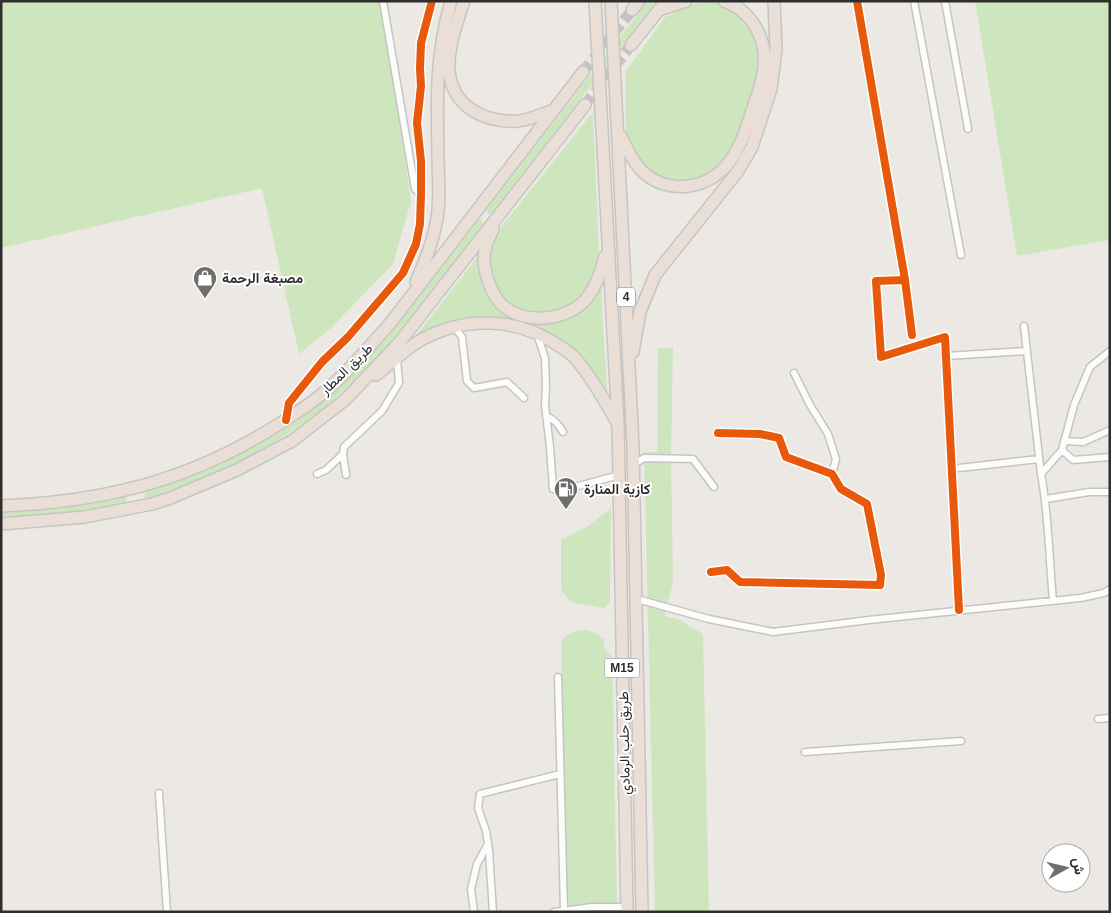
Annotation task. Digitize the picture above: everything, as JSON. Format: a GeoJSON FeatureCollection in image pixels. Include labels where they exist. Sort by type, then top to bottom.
{"type":"FeatureCollection","features":[{"type":"Feature","properties":{"kind":"highway"},"geometry":{"type":"LineString","coordinates":[[409,299],[430,248],[437,222],[438,67],[440,44],[451,1]]}},
{"type":"Feature","properties":{"kind":"highway"},"geometry":{"type":"LineString","coordinates":[[464,1],[449,56],[449,71],[453,88],[462,103],[482,116],[506,120],[519,121],[552,110]]}},
{"type":"Feature","properties":{"kind":"highway","name":"4"},"geometry":{"type":"LineString","coordinates":[[611,1],[633,465],[636,596]]}},
{"type":"Feature","properties":{"kind":"highway"},"geometry":{"type":"LineString","coordinates":[[631,45],[662,6],[686,1]]}},
{"type":"Feature","properties":{"kind":"highway"},"geometry":{"type":"LineString","coordinates":[[618,131],[637,165],[653,179],[669,186],[691,186],[702,182],[722,170],[730,162],[749,123],[760,88],[765,54],[759,33],[754,24],[740,9],[724,1]]}},
{"type":"Feature","properties":{"kind":"highway"},"geometry":{"type":"LineString","coordinates":[[632,446],[630,364],[640,312],[655,275],[738,171],[752,147],[771,89],[776,49],[774,1]]}},
{"type":"Feature","properties":{"kind":"highway","name":"4"},"geometry":{"type":"LineString","coordinates":[[595,3],[618,424]]}},
{"type":"Feature","properties":{"kind":"highway","name":"طريق المطار"},"geometry":{"type":"LineString","coordinates":[[1,506],[96,497],[178,476],[220,458],[286,420],[333,384],[373,344],[583,72]]}},
{"type":"Feature","properties":{"kind":"highway","name":"طريق المطار"},"geometry":{"type":"LineString","coordinates":[[1,524],[85,517],[139,507],[168,499],[236,470],[292,441],[345,400],[399,343],[585,105]]}},
{"type":"Feature","properties":{"kind":"highway"},"geometry":{"type":"LineString","coordinates":[[477,209],[492,223]]}},
{"type":"Feature","properties":{"kind":"highway"},"geometry":{"type":"LineString","coordinates":[[501,211],[487,242],[484,258],[489,285],[501,304],[516,313],[530,317],[557,317],[581,304],[592,290],[600,275],[608,244]]}},
{"type":"Feature","properties":{"kind":"highway"},"geometry":{"type":"LineString","coordinates":[[345,400],[421,340],[470,324],[492,322],[522,327],[544,335],[573,356],[596,386],[618,424]]}},
{"type":"Feature","properties":{"kind":"highway","name":"طريق حلب الرمادي"},"geometry":{"type":"LineString","coordinates":[[618,424],[627,909]]}},
{"type":"Feature","properties":{"kind":"highway"},"geometry":{"type":"LineString","coordinates":[[136,488],[139,507]]}},
{"type":"Feature","properties":{"kind":"highway","name":"طريق حلب الرمادي"},"geometry":{"type":"LineString","coordinates":[[636,596],[642,912]]}},
{"type":"Feature","properties":{"kind":"street"},"geometry":{"type":"LineString","coordinates":[[383,1],[415,189],[421,194]]}},
{"type":"Feature","properties":{"kind":"street"},"geometry":{"type":"LineString","coordinates":[[286,420],[289,403],[322,362],[360,324],[403,273],[416,244],[420,224],[421,194],[417,124],[421,86],[421,43],[432,1]]}},
{"type":"Feature","properties":{"kind":"street"},"geometry":{"type":"LineString","coordinates":[[858,1],[905,280],[912,335]]}},
{"type":"Feature","properties":{"kind":"street"},"geometry":{"type":"LineString","coordinates":[[914,1],[960,255]]}},
{"type":"Feature","properties":{"kind":"street"},"geometry":{"type":"LineString","coordinates":[[945,1],[968,129]]}},
{"type":"Feature","properties":{"kind":"street"},"geometry":{"type":"LineString","coordinates":[[416,244],[433,238]]}},
{"type":"Feature","properties":{"kind":"street"},"geometry":{"type":"LineString","coordinates":[[905,280],[876,281],[881,357],[945,337],[959,610]]}},
{"type":"Feature","properties":{"kind":"street"},"geometry":{"type":"LineString","coordinates":[[1024,326],[1039,459],[1046,499],[1053,601]]}},
{"type":"Feature","properties":{"kind":"street"},"geometry":{"type":"LineString","coordinates":[[455,328],[462,337],[467,381],[474,388],[507,382],[524,398]]}},
{"type":"Feature","properties":{"kind":"street"},"geometry":{"type":"LineString","coordinates":[[536,332],[545,358],[546,416],[553,489],[564,490],[619,475]]}},
{"type":"Feature","properties":{"kind":"street"},"geometry":{"type":"LineString","coordinates":[[946,356],[1027,351]]}},
{"type":"Feature","properties":{"kind":"street"},"geometry":{"type":"LineString","coordinates":[[1041,474],[1062,450],[1074,405],[1090,368],[1110,351]]}},
{"type":"Feature","properties":{"kind":"street"},"geometry":{"type":"LineString","coordinates":[[346,475],[344,447],[382,411],[399,383],[397,359]]}},
{"type":"Feature","properties":{"kind":"street"},"geometry":{"type":"LineString","coordinates":[[794,373],[810,405],[828,434],[836,459],[832,474]]}},
{"type":"Feature","properties":{"kind":"street"},"geometry":{"type":"LineString","coordinates":[[546,416],[553,419],[563,432]]}},
{"type":"Feature","properties":{"kind":"street"},"geometry":{"type":"LineString","coordinates":[[1064,441],[1083,442],[1110,430]]}},
{"type":"Feature","properties":{"kind":"street"},"geometry":{"type":"LineString","coordinates":[[711,572],[727,570],[740,582],[880,584],[881,575],[867,504],[841,489],[832,474],[786,457],[779,438],[760,434],[718,433]]}},
{"type":"Feature","properties":{"kind":"street"},"geometry":{"type":"LineString","coordinates":[[1062,450],[1073,460],[1110,457]]}},
{"type":"Feature","properties":{"kind":"street"},"geometry":{"type":"LineString","coordinates":[[317,474],[326,470],[343,454]]}},
{"type":"Feature","properties":{"kind":"street"},"geometry":{"type":"LineString","coordinates":[[633,465],[644,458],[693,459],[714,487]]}},
{"type":"Feature","properties":{"kind":"street"},"geometry":{"type":"LineString","coordinates":[[959,468],[1039,459]]}},
{"type":"Feature","properties":{"kind":"street"},"geometry":{"type":"LineString","coordinates":[[1046,499],[1089,492],[1110,492]]}},
{"type":"Feature","properties":{"kind":"street"},"geometry":{"type":"LineString","coordinates":[[636,596],[709,620],[773,632],[1080,598],[1104,593],[1110,589]]}},
{"type":"Feature","properties":{"kind":"street"},"geometry":{"type":"LineString","coordinates":[[558,677],[564,910]]}},
{"type":"Feature","properties":{"kind":"street"},"geometry":{"type":"LineString","coordinates":[[1098,720],[1110,718]]}},
{"type":"Feature","properties":{"kind":"street"},"geometry":{"type":"LineString","coordinates":[[805,752],[961,741]]}},
{"type":"Feature","properties":{"kind":"street"},"geometry":{"type":"LineString","coordinates":[[493,912],[488,844],[486,831],[478,808],[480,794],[560,774]]}},
{"type":"Feature","properties":{"kind":"street"},"geometry":{"type":"LineString","coordinates":[[159,793],[167,912]]}},
{"type":"Feature","properties":{"kind":"street"},"geometry":{"type":"LineString","coordinates":[[474,912],[471,889],[477,864],[488,844]]}},
{"type":"Feature","properties":{"kind":"street"},"geometry":{"type":"LineString","coordinates":[[554,912],[592,907],[627,909]]}},
{"type":"Feature","properties":{"kind":"green space"},"geometry":{"type":"Polygon","coordinates":[[[1,1],[382,1],[411,201],[393,264],[331,328],[299,354],[262,188],[1,248],[1,1]]]}},
{"type":"Feature","properties":{"kind":"green space"},"geometry":{"type":"Polygon","coordinates":[[[648,1],[657,1],[489,215],[486,210],[648,1]]]}},
{"type":"Feature","properties":{"kind":"green space"},"geometry":{"type":"Polygon","coordinates":[[[975,1],[1110,1],[1110,240],[1017,256],[975,1]]]}},
{"type":"Feature","properties":{"kind":"green space"},"geometry":{"type":"Polygon","coordinates":[[[719,3],[730,7],[749,24],[756,39],[760,57],[752,95],[737,140],[726,159],[714,172],[686,183],[665,179],[642,163],[626,131],[625,73],[665,17],[694,4],[719,3]]]}},
{"type":"Feature","properties":{"kind":"green space"},"geometry":{"type":"Polygon","coordinates":[[[593,112],[599,256],[593,278],[587,289],[574,303],[558,311],[542,313],[525,311],[511,303],[499,291],[492,275],[490,255],[492,248],[501,227],[593,112]]]}},
{"type":"Feature","properties":{"kind":"green space"},"geometry":{"type":"Polygon","coordinates":[[[479,219],[482,219],[483,224],[380,357],[326,407],[256,454],[215,474],[147,499],[144,497],[146,491],[193,476],[241,453],[273,435],[317,404],[362,363],[383,340],[423,292],[479,219]]]}},
{"type":"Feature","properties":{"kind":"green space"},"geometry":{"type":"Polygon","coordinates":[[[479,255],[482,279],[487,294],[498,307],[555,322],[573,316],[585,308],[602,282],[608,401],[584,362],[498,319],[411,342],[479,255]]]}},
{"type":"Feature","properties":{"kind":"green space"},"geometry":{"type":"Polygon","coordinates":[[[673,347],[671,458],[673,581],[665,616],[678,619],[703,634],[709,912],[655,912],[644,452],[657,452],[658,349],[673,347]]]}},
{"type":"Feature","properties":{"kind":"green space"},"geometry":{"type":"Polygon","coordinates":[[[126,496],[127,504],[90,511],[1,519],[1,510],[75,505],[126,496]]]}},
{"type":"Feature","properties":{"kind":"green space"},"geometry":{"type":"Polygon","coordinates":[[[611,508],[610,602],[604,608],[571,602],[561,590],[561,540],[588,526],[611,508]]]}},
{"type":"Feature","properties":{"kind":"green space"},"geometry":{"type":"Polygon","coordinates":[[[585,630],[596,633],[604,639],[604,648],[612,656],[617,903],[567,905],[561,642],[571,633],[585,630]]]}},
{"type":"Feature","properties":{"kind":"tunnel"},"geometry":{"type":"LineString","coordinates":[[583,72],[632,10]]}},
{"type":"Feature","properties":{"kind":"tunnel"},"geometry":{"type":"LineString","coordinates":[[585,105],[631,45]]}},
{"type":"Feature","properties":{"kind":"cycle path"},"geometry":{"type":"LineString","coordinates":[[286,420],[289,403],[322,362],[348,337],[403,273],[416,244],[420,224],[421,195],[421,161],[417,123],[421,86],[421,43],[432,1]]}},
{"type":"Feature","properties":{"kind":"cycle path"},"geometry":{"type":"LineString","coordinates":[[857,1],[905,280]]}},
{"type":"Feature","properties":{"kind":"cycle path"},"geometry":{"type":"LineString","coordinates":[[912,335],[905,280],[876,281],[881,357],[945,337],[959,610]]}},
{"type":"Feature","properties":{"kind":"cycle path"},"geometry":{"type":"LineString","coordinates":[[711,572],[727,570],[740,582],[880,585],[881,575],[867,504],[841,489],[832,474],[786,457],[779,438],[760,434],[718,433]]}},
{"type":"Feature","properties":{"kind":"place","name":"مصبغة الرحمة"},"geometry":{"type":"Point","coordinates":[205,299]}},
{"type":"Feature","properties":{"kind":"place","name":"كازية المنارة"},"geometry":{"type":"Point","coordinates":[566,510]}}]}
